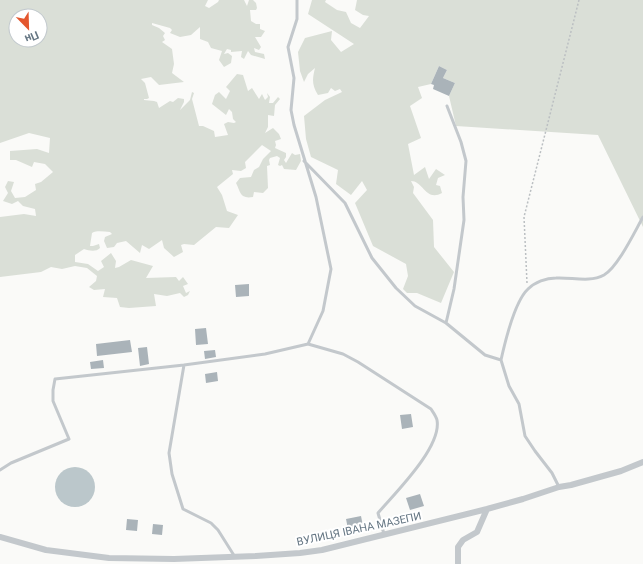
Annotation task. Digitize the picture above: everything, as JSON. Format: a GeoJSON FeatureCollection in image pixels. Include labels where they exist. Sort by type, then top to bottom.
{"type":"FeatureCollection","features":[{"type":"Feature","properties":{"kind":"street","name":"ВУЛИЦЯ ІВАНА МАЗЕПИ"},"geometry":{"type":"LineString","coordinates":[[0,537],[46,550],[109,558],[174,559],[300,553],[330,548],[487,509],[523,499],[559,486],[571,485],[621,471],[643,462]]}},
{"type":"Feature","properties":{"kind":"street"},"geometry":{"type":"LineString","coordinates":[[458,564],[458,547],[464,540],[477,532],[487,509]]}},
{"type":"Feature","properties":{"kind":"lane"},"geometry":{"type":"LineString","coordinates":[[297,0],[297,19],[288,47],[294,78],[291,110],[304,161],[316,197],[331,269],[323,311],[308,344]]}},
{"type":"Feature","properties":{"kind":"lane"},"geometry":{"type":"LineString","coordinates":[[446,323],[454,289],[464,220],[463,197],[466,161],[461,142],[447,106]]}},
{"type":"Feature","properties":{"kind":"lane"},"geometry":{"type":"LineString","coordinates":[[304,161],[345,203],[372,258],[396,288],[415,306],[446,323],[485,355],[501,360]]}},
{"type":"Feature","properties":{"kind":"lane"},"geometry":{"type":"LineString","coordinates":[[559,486],[552,473],[525,436],[519,404],[509,386],[501,360],[506,336],[518,306],[528,290],[542,280],[555,278],[592,279],[605,274],[614,266],[643,216]]}},
{"type":"Feature","properties":{"kind":"lane"},"geometry":{"type":"LineString","coordinates":[[0,470],[11,463],[69,440],[53,400],[55,379],[184,365],[265,354],[308,344],[343,354],[358,362],[426,405],[431,409],[436,417],[437,428],[433,443],[416,469],[378,513],[384,534]]}},
{"type":"Feature","properties":{"kind":"lane"},"geometry":{"type":"LineString","coordinates":[[184,365],[169,453],[172,474],[183,509],[211,523],[218,530],[235,557]]}},
{"type":"Feature","properties":{"kind":"path"},"geometry":{"type":"LineString","coordinates":[[528,290],[524,217],[579,0]]}},
{"type":"Feature","properties":{"kind":"shaded area"},"geometry":{"type":"Polygon","coordinates":[[[0,0],[208,0],[205,6],[209,8],[219,0],[244,0],[247,6],[249,0],[253,0],[256,3],[257,8],[256,10],[250,10],[251,21],[256,24],[260,24],[260,29],[265,31],[261,37],[255,37],[261,47],[259,50],[254,48],[255,52],[264,54],[265,59],[251,55],[248,51],[244,59],[241,57],[242,51],[231,52],[231,50],[227,49],[224,54],[228,53],[232,56],[231,63],[224,67],[219,60],[222,51],[211,48],[208,42],[200,39],[200,27],[191,35],[180,37],[170,33],[172,30],[170,28],[152,23],[152,25],[165,33],[163,36],[165,40],[162,42],[172,49],[174,64],[172,73],[184,82],[159,85],[151,77],[141,79],[145,83],[149,98],[144,100],[157,102],[159,108],[170,101],[173,102],[178,98],[184,99],[180,110],[190,100],[192,92],[194,93],[192,99],[199,126],[203,126],[214,131],[215,137],[228,135],[224,124],[228,122],[236,122],[233,119],[232,112],[229,109],[226,115],[212,104],[215,95],[219,92],[226,99],[230,91],[226,87],[237,74],[243,75],[248,91],[252,88],[259,99],[262,94],[265,100],[268,97],[267,93],[270,97],[269,103],[273,103],[278,97],[280,99],[275,105],[274,116],[268,115],[268,127],[265,133],[273,128],[279,134],[281,139],[275,141],[275,148],[286,153],[284,160],[286,163],[292,153],[295,155],[300,154],[301,161],[296,170],[284,169],[282,165],[278,165],[280,158],[277,156],[270,158],[270,165],[267,166],[268,188],[263,193],[254,192],[253,197],[243,196],[236,183],[240,178],[251,177],[254,170],[259,167],[263,159],[271,151],[262,145],[245,162],[246,168],[241,171],[232,170],[233,174],[217,187],[222,195],[227,211],[238,215],[229,228],[216,227],[194,245],[181,245],[183,252],[174,257],[164,248],[162,240],[149,249],[142,245],[140,253],[126,241],[117,243],[114,247],[107,248],[104,241],[105,237],[112,234],[110,232],[99,231],[92,233],[90,246],[99,244],[100,248],[93,251],[84,249],[75,255],[75,262],[88,264],[98,271],[104,267],[101,261],[111,253],[116,261],[115,268],[131,260],[153,266],[146,278],[176,277],[179,281],[183,277],[188,284],[183,286],[186,293],[190,291],[188,295],[184,297],[180,293],[167,296],[154,294],[156,306],[129,308],[120,307],[117,298],[103,297],[105,289],[94,290],[89,287],[96,281],[97,276],[87,268],[75,266],[62,269],[51,267],[41,272],[0,277],[0,217],[24,214],[36,216],[35,209],[23,206],[18,201],[12,204],[3,201],[8,193],[5,187],[8,181],[14,182],[11,191],[15,198],[25,197],[36,190],[35,184],[41,182],[53,172],[45,164],[34,162],[32,167],[16,160],[10,160],[10,151],[37,149],[49,153],[50,138],[29,133],[0,143],[0,0]]]}},
{"type":"Feature","properties":{"kind":"shaded area"},"geometry":{"type":"Polygon","coordinates":[[[312,0],[326,0],[325,2],[337,10],[346,12],[351,23],[360,28],[369,16],[363,15],[355,10],[357,0],[643,0],[643,227],[598,135],[456,126],[449,96],[455,83],[443,78],[447,70],[439,66],[431,84],[418,87],[422,98],[410,106],[421,138],[408,144],[414,175],[425,167],[429,179],[436,169],[445,175],[438,178],[436,185],[440,186],[442,193],[437,195],[428,193],[419,184],[411,181],[414,187],[413,193],[433,220],[434,247],[454,272],[441,303],[417,293],[407,293],[403,289],[408,276],[406,264],[373,246],[355,203],[367,190],[362,181],[351,195],[336,184],[338,170],[311,157],[306,139],[304,116],[325,100],[342,92],[340,89],[335,91],[331,88],[328,93],[318,95],[313,82],[315,68],[308,74],[304,82],[300,71],[298,52],[305,38],[332,31],[331,40],[341,52],[354,44],[308,14],[312,0]]]}},
{"type":"Feature","properties":{"kind":"shaded area"},"geometry":{"type":"Polygon","coordinates":[[[75,467],[83,469],[89,473],[93,479],[95,487],[93,495],[89,501],[83,505],[75,507],[67,505],[61,501],[57,495],[55,487],[57,479],[61,473],[67,469],[75,467]]]}},
{"type":"Feature","properties":{"kind":"building"},"geometry":{"type":"Polygon","coordinates":[[[439,66],[447,70],[443,78],[455,83],[449,96],[433,89],[434,85],[431,84],[439,66]]]}},
{"type":"Feature","properties":{"kind":"building"},"geometry":{"type":"Polygon","coordinates":[[[249,284],[249,296],[236,297],[235,285],[249,284]]]}},
{"type":"Feature","properties":{"kind":"building"},"geometry":{"type":"Polygon","coordinates":[[[206,328],[208,344],[196,345],[195,329],[206,328]]]}},
{"type":"Feature","properties":{"kind":"building"},"geometry":{"type":"Polygon","coordinates":[[[130,340],[132,352],[97,356],[96,344],[130,340]]]}},
{"type":"Feature","properties":{"kind":"building"},"geometry":{"type":"Polygon","coordinates":[[[147,347],[149,364],[140,366],[138,348],[147,347]]]}},
{"type":"Feature","properties":{"kind":"building"},"geometry":{"type":"Polygon","coordinates":[[[215,350],[216,357],[205,359],[204,351],[215,350]]]}},
{"type":"Feature","properties":{"kind":"building"},"geometry":{"type":"Polygon","coordinates":[[[103,360],[104,368],[91,369],[90,362],[103,360]]]}},
{"type":"Feature","properties":{"kind":"building"},"geometry":{"type":"Polygon","coordinates":[[[217,372],[218,381],[206,383],[205,374],[217,372]]]}},
{"type":"Feature","properties":{"kind":"building"},"geometry":{"type":"Polygon","coordinates":[[[411,414],[413,427],[402,429],[400,415],[411,414]]]}},
{"type":"Feature","properties":{"kind":"building"},"geometry":{"type":"Polygon","coordinates":[[[420,494],[424,506],[410,510],[406,498],[420,494]]]}},
{"type":"Feature","properties":{"kind":"building"},"geometry":{"type":"Polygon","coordinates":[[[361,516],[363,526],[348,529],[346,519],[361,516]]]}},
{"type":"Feature","properties":{"kind":"building"},"geometry":{"type":"Polygon","coordinates":[[[127,519],[138,520],[137,531],[126,530],[127,519]]]}},
{"type":"Feature","properties":{"kind":"building"},"geometry":{"type":"Polygon","coordinates":[[[153,524],[163,525],[162,535],[152,534],[153,524]]]}}]}
